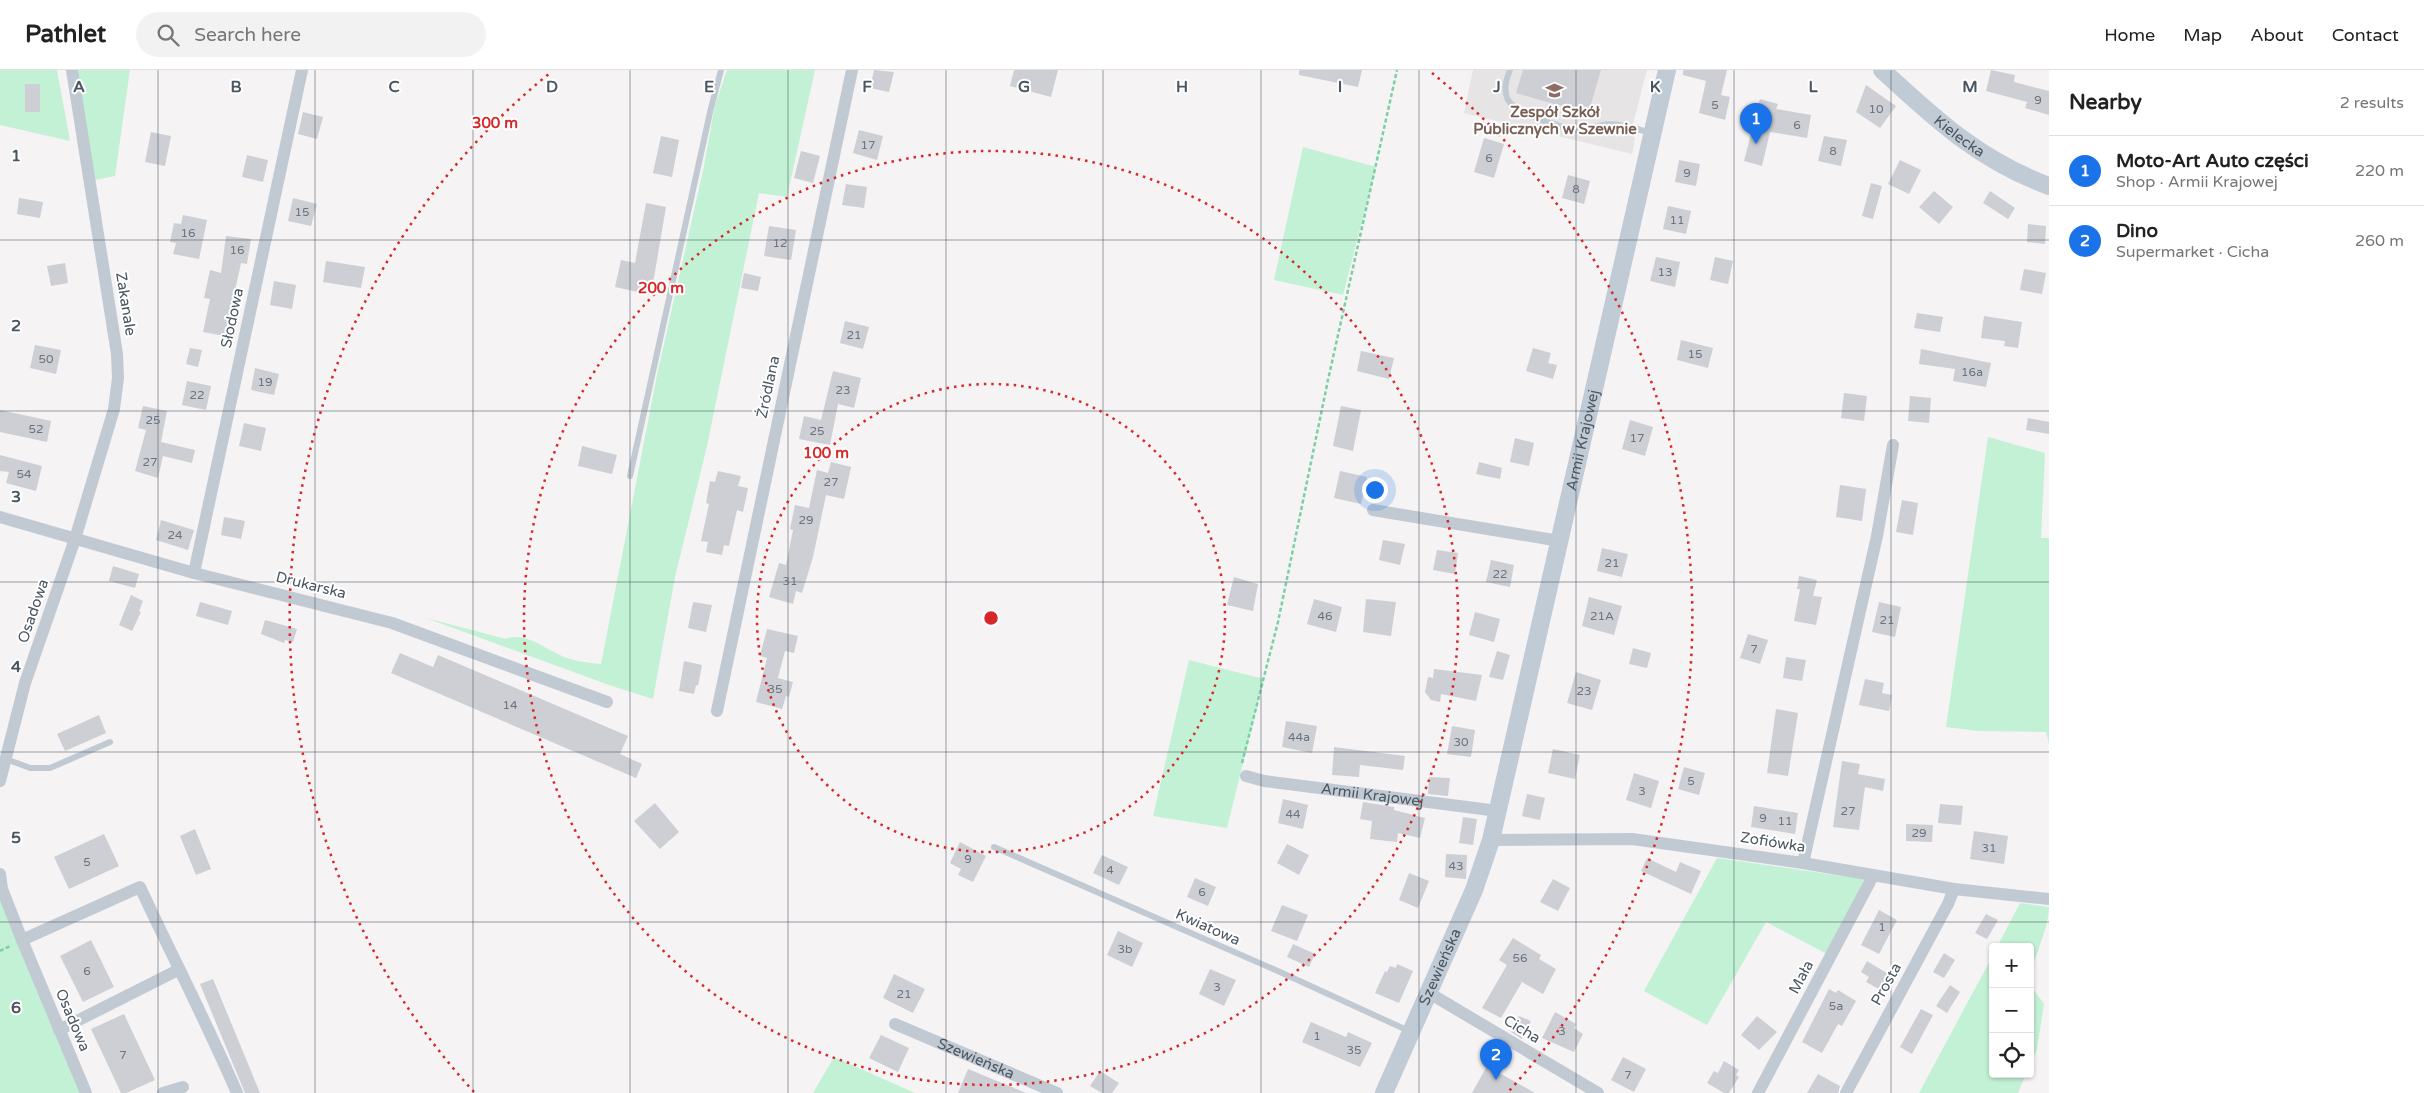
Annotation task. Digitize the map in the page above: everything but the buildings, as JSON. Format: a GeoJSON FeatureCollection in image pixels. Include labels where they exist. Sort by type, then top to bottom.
{"type":"FeatureCollection","features":[{"type":"Feature","properties":{"kind":"street","name":"Zakanale"},"geometry":{"type":"LineString","coordinates":[[72,70],[116,345],[118,378],[114,409],[75,539]]}},
{"type":"Feature","properties":{"kind":"street","name":"Słodowa"},"geometry":{"type":"LineString","coordinates":[[194,573],[302,70]]}},
{"type":"Feature","properties":{"kind":"street","name":"Źródlana"},"geometry":{"type":"LineString","coordinates":[[717,711],[852,70]]}},
{"type":"Feature","properties":{"kind":"street","name":"Armii Krajowej"},"geometry":{"type":"LineString","coordinates":[[1491,840],[1667,70]]}},
{"type":"Feature","properties":{"kind":"street","name":"Kielecka"},"geometry":{"type":"LineString","coordinates":[[1882,70],[1934,118],[1976,150],[2008,169],[2049,186]]}},
{"type":"Feature","properties":{"kind":"street"},"geometry":{"type":"LineString","coordinates":[[1803,863],[1877,536],[1893,445]]}},
{"type":"Feature","properties":{"kind":"street"},"geometry":{"type":"LineString","coordinates":[[1373,510],[1560,541]]}},
{"type":"Feature","properties":{"kind":"street","name":"Drukarska"},"geometry":{"type":"LineString","coordinates":[[0,517],[194,573],[392,623],[607,702]]}},
{"type":"Feature","properties":{"kind":"street","name":"Osadowa"},"geometry":{"type":"LineString","coordinates":[[0,781],[25,683],[75,539]]}},
{"type":"Feature","properties":{"kind":"street","name":"Armii Krajowej"},"geometry":{"type":"LineString","coordinates":[[1246,776],[1264,781],[1498,811]]}},
{"type":"Feature","properties":{"kind":"street","name":"Zofiówka"},"geometry":{"type":"LineString","coordinates":[[1491,840],[1632,840],[1803,863],[1954,889],[2049,899]]}},
{"type":"Feature","properties":{"kind":"street","name":"Szewieńska"},"geometry":{"type":"LineString","coordinates":[[1384,1093],[1474,890],[1491,840]]}},
{"type":"Feature","properties":{"kind":"street","name":"Osadowa"},"geometry":{"type":"LineString","coordinates":[[0,874],[2,890],[86,1093]]}},
{"type":"Feature","properties":{"kind":"street","name":"Mała"},"geometry":{"type":"LineString","coordinates":[[1758,1093],[1873,876]]}},
{"type":"Feature","properties":{"kind":"street"},"geometry":{"type":"LineString","coordinates":[[22,940],[140,887],[178,970],[214,1040],[237,1093]]}},
{"type":"Feature","properties":{"kind":"street","name":"Prosta"},"geometry":{"type":"LineString","coordinates":[[1846,1093],[1948,904],[1954,889]]}},
{"type":"Feature","properties":{"kind":"street"},"geometry":{"type":"LineString","coordinates":[[60,1030],[178,970]]}},
{"type":"Feature","properties":{"kind":"street","name":"Cicha"},"geometry":{"type":"LineString","coordinates":[[1429,993],[1598,1093]]}},
{"type":"Feature","properties":{"kind":"street","name":"Szewieńska"},"geometry":{"type":"LineString","coordinates":[[895,1024],[1057,1093]]}},
{"type":"Feature","properties":{"kind":"street"},"geometry":{"type":"LineString","coordinates":[[163,1093],[183,1087]]}},
{"type":"Feature","properties":{"kind":"lane"},"geometry":{"type":"LineString","coordinates":[[630,476],[721,70]]}},
{"type":"Feature","properties":{"kind":"lane"},"geometry":{"type":"LineString","coordinates":[[1510,70],[1505,87],[1508,100],[1522,112],[1572,129],[1587,131],[1603,124],[1633,128],[1653,134]]}},
{"type":"Feature","properties":{"kind":"lane"},"geometry":{"type":"LineString","coordinates":[[6,759],[30,768],[50,768],[110,742]]}},
{"type":"Feature","properties":{"kind":"lane","name":"Kwiatowa"},"geometry":{"type":"LineString","coordinates":[[994,847],[1280,972],[1411,1032]]}},
{"type":"Feature","properties":{"kind":"path"},"geometry":{"type":"LineString","coordinates":[[1246,776],[1242,765],[1278,622],[1328,380],[1397,70]]}},
{"type":"Feature","properties":{"kind":"shaded area","name":"Zespół Szkół Publicznych w Szewnie"},"geometry":{"type":"Polygon","coordinates":[[[1473,70],[1647,70],[1631,132],[1635,138],[1632,154],[1464,113],[1473,70]]]}},
{"type":"Feature","properties":{"kind":"green space"},"geometry":{"type":"Polygon","coordinates":[[[0,70],[57,70],[70,141],[0,125],[0,70]]]}},
{"type":"Feature","properties":{"kind":"green space"},"geometry":{"type":"Polygon","coordinates":[[[72,70],[130,70],[115,176],[90,181],[72,70]]]}},
{"type":"Feature","properties":{"kind":"green space"},"geometry":{"type":"Polygon","coordinates":[[[727,70],[815,70],[787,197],[759,193],[707,446],[675,577],[653,699],[609,685],[426,618],[506,639],[520,637],[528,639],[567,658],[601,664],[657,375],[704,166],[715,105],[727,70]]]}},
{"type":"Feature","properties":{"kind":"green space"},"geometry":{"type":"Polygon","coordinates":[[[1303,147],[1376,167],[1343,295],[1274,280],[1303,147]]]}},
{"type":"Feature","properties":{"kind":"green space"},"geometry":{"type":"Polygon","coordinates":[[[1988,437],[2045,453],[2041,538],[2049,538],[2049,744],[2046,732],[1978,731],[1946,727],[1988,437]]]}},
{"type":"Feature","properties":{"kind":"green space"},"geometry":{"type":"Polygon","coordinates":[[[1189,660],[1264,679],[1227,828],[1153,816],[1189,660]]]}},
{"type":"Feature","properties":{"kind":"green space"},"geometry":{"type":"Polygon","coordinates":[[[1717,858],[1864,879],[1831,956],[1766,922],[1707,1025],[1644,991],[1717,858]]]}},
{"type":"Feature","properties":{"kind":"green space"},"geometry":{"type":"Polygon","coordinates":[[[0,890],[86,1093],[0,1093],[0,890]]]}},
{"type":"Feature","properties":{"kind":"green space"},"geometry":{"type":"Polygon","coordinates":[[[2020,903],[2049,907],[2045,931],[2034,963],[2034,943],[1999,943],[2020,903]]]}},
{"type":"Feature","properties":{"kind":"green space"},"geometry":{"type":"Polygon","coordinates":[[[1989,962],[1989,1078],[2024,1078],[2018,1093],[1919,1093],[1989,962]]]}},
{"type":"Feature","properties":{"kind":"green space"},"geometry":{"type":"Polygon","coordinates":[[[2034,990],[2044,1004],[2037,1049],[2034,1056],[2034,990]]]}},
{"type":"Feature","properties":{"kind":"green space"},"geometry":{"type":"Polygon","coordinates":[[[834,1057],[915,1093],[813,1093],[834,1057]]]}},
{"type":"Feature","properties":{"kind":"place","name":"Zespół Szkół Publicznych w Szewnie"},"geometry":{"type":"Point","coordinates":[1555,91]}},
{"type":"Feature","properties":{"kind":"place","name":"Moto-Art Auto części"},"geometry":{"type":"Point","coordinates":[1756,144]}},
{"type":"Feature","properties":{"kind":"place","name":"Dino"},"geometry":{"type":"Point","coordinates":[1496,1080]}}]}
